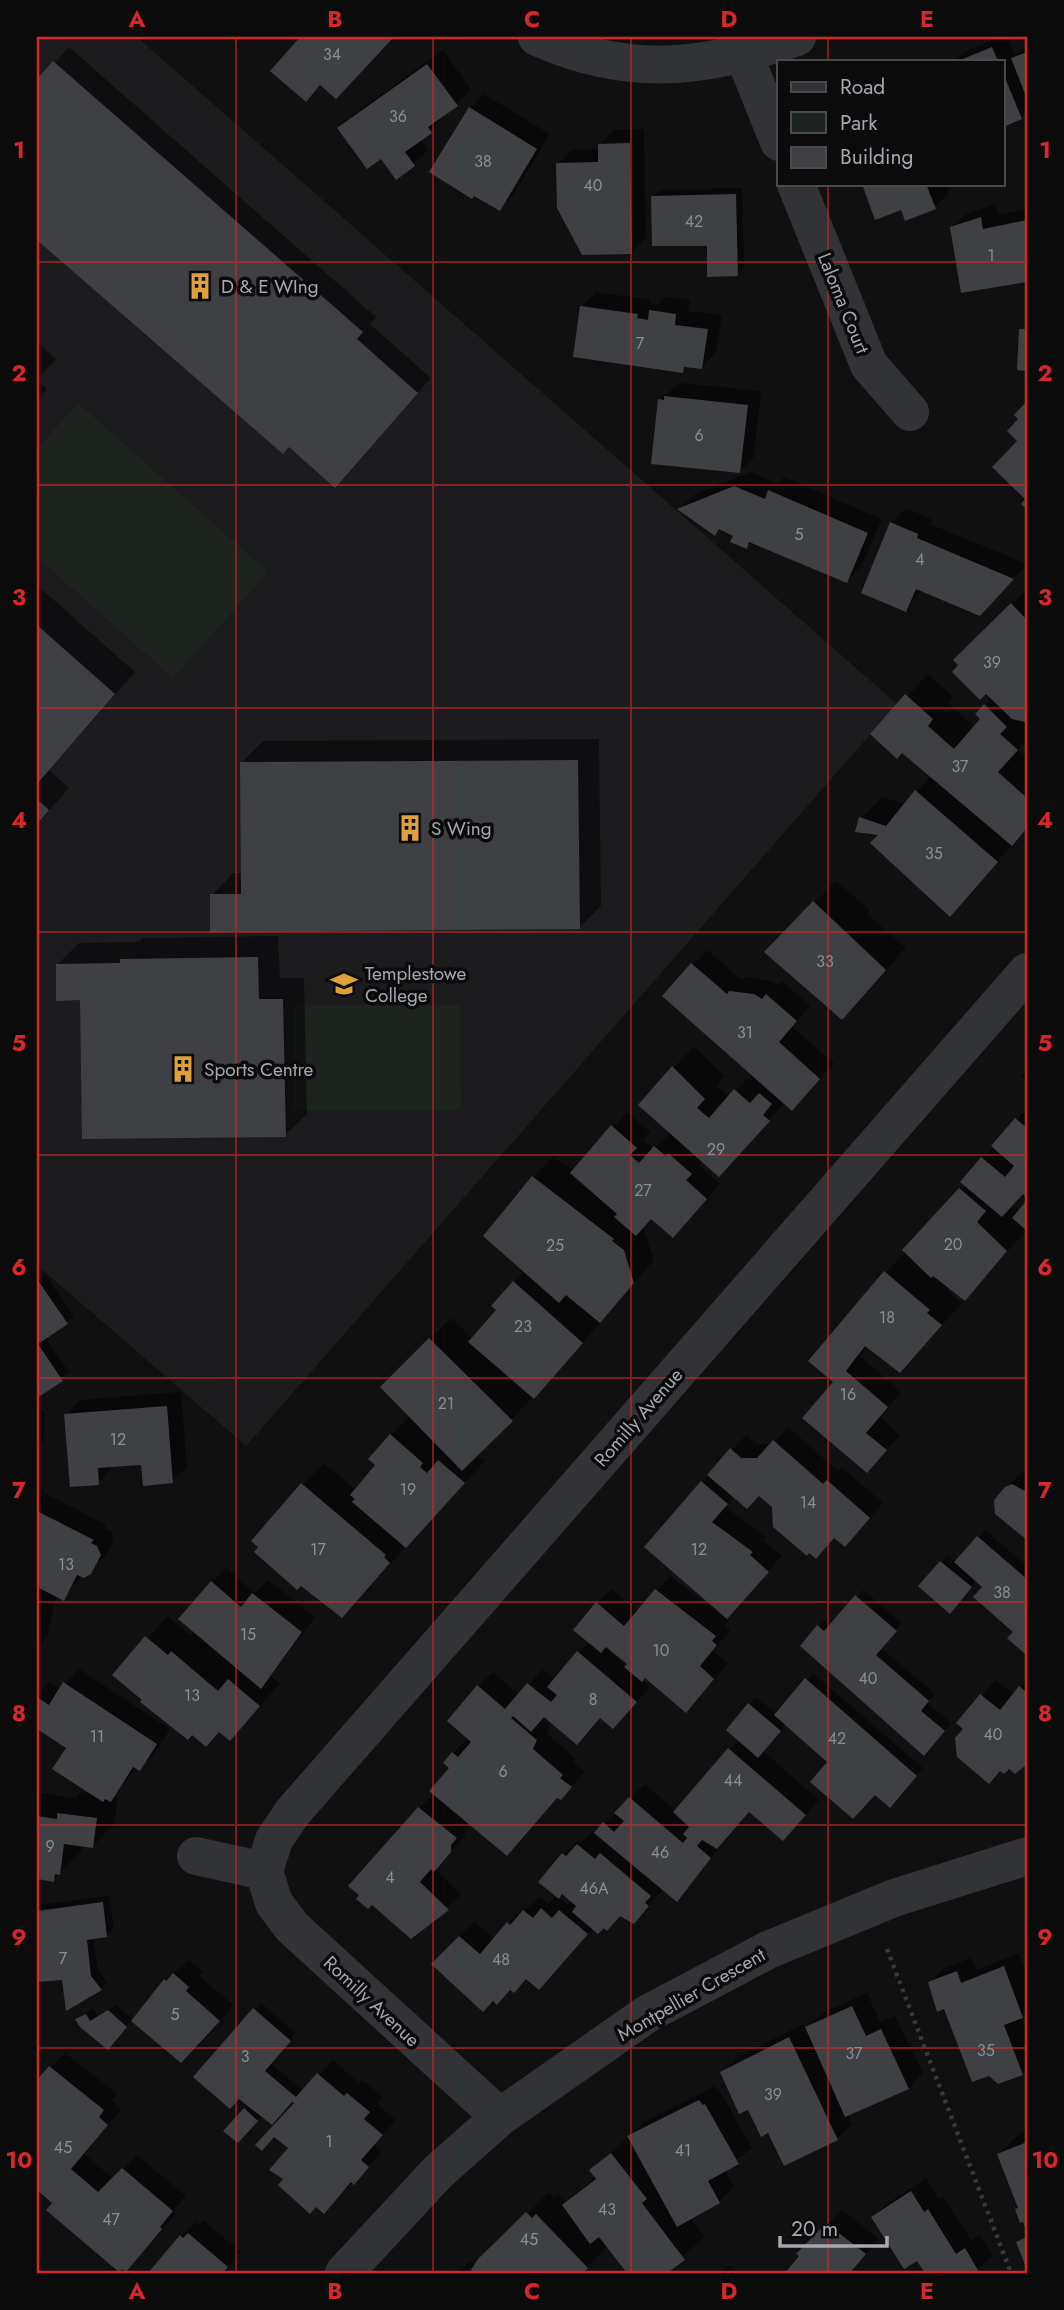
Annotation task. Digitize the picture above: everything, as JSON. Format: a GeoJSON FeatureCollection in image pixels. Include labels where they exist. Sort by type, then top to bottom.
{"type":"FeatureCollection","features":[{"type":"Feature","properties":{"kind":"street"},"geometry":{"type":"LineString","coordinates":[[537,37],[601,60],[631,64],[697,64],[744,55],[797,37]]}},
{"type":"Feature","properties":{"kind":"street"},"geometry":{"type":"LineString","coordinates":[[744,55],[777,137]]}},
{"type":"Feature","properties":{"kind":"street","name":"Laloma Court"},"geometry":{"type":"LineString","coordinates":[[797,186],[869,365],[910,412]]}},
{"type":"Feature","properties":{"kind":"street","name":"Romilly Avenue"},"geometry":{"type":"LineString","coordinates":[[500,2117],[292,1927],[274,1903],[264,1871],[274,1840],[292,1813],[1027,972]]}},
{"type":"Feature","properties":{"kind":"street"},"geometry":{"type":"LineString","coordinates":[[197,1856],[264,1871]]}},
{"type":"Feature","properties":{"kind":"street","name":"Montpellier Crescent"},"geometry":{"type":"LineString","coordinates":[[344,2273],[438,2172],[500,2117],[647,2014],[768,1950],[894,1898],[1027,1856]]}},
{"type":"Feature","properties":{"kind":"path"},"geometry":{"type":"LineString","coordinates":[[887,1949],[1011,2273]]}},
{"type":"Feature","properties":{"kind":"shaded area","name":"Templestowe College"},"geometry":{"type":"Polygon","coordinates":[[[37,37],[137,37],[897,704],[246,1446],[37,1265],[37,37]]]}},
{"type":"Feature","properties":{"kind":"green space"},"geometry":{"type":"Polygon","coordinates":[[[78,403],[268,572],[173,678],[37,557],[37,449],[78,403]]]}},
{"type":"Feature","properties":{"kind":"green space"},"geometry":{"type":"Polygon","coordinates":[[[293,1005],[460,1005],[461,1110],[294,1110],[293,1005]]]}},
{"type":"Feature","properties":{"kind":"building"},"geometry":{"type":"Polygon","coordinates":[[[300,37],[394,37],[336,99],[320,85],[306,102],[270,71],[300,37]]]}},
{"type":"Feature","properties":{"kind":"building"},"geometry":{"type":"Polygon","coordinates":[[[992,47],[998,60],[960,60],[992,47]]]}},
{"type":"Feature","properties":{"kind":"building"},"geometry":{"type":"Polygon","coordinates":[[[1027,52],[1027,99],[1011,58],[1027,52]]]}},
{"type":"Feature","properties":{"kind":"building","name":"D & E WIng"},"geometry":{"type":"Polygon","coordinates":[[[53,61],[363,332],[357,339],[418,393],[335,488],[289,447],[283,454],[37,240],[37,79],[53,61]]]}},
{"type":"Feature","properties":{"kind":"building"},"geometry":{"type":"Polygon","coordinates":[[[427,64],[458,106],[428,127],[432,133],[405,152],[415,166],[396,180],[381,159],[367,169],[337,128],[427,64]]]}},
{"type":"Feature","properties":{"kind":"building"},"geometry":{"type":"Polygon","coordinates":[[[1004,75],[1022,119],[1004,127],[1004,75]]]}},
{"type":"Feature","properties":{"kind":"building"},"geometry":{"type":"Polygon","coordinates":[[[469,107],[537,149],[500,211],[474,196],[472,199],[429,172],[469,107]]]}},
{"type":"Feature","properties":{"kind":"building"},"geometry":{"type":"Polygon","coordinates":[[[630,143],[632,254],[582,255],[557,208],[556,163],[598,162],[598,144],[630,143]]]}},
{"type":"Feature","properties":{"kind":"building"},"geometry":{"type":"Polygon","coordinates":[[[863,186],[927,186],[936,209],[905,221],[901,210],[875,220],[863,186]]]}},
{"type":"Feature","properties":{"kind":"building"},"geometry":{"type":"Polygon","coordinates":[[[736,194],[738,276],[707,277],[707,246],[652,246],[651,196],[736,194]]]}},
{"type":"Feature","properties":{"kind":"building"},"geometry":{"type":"Polygon","coordinates":[[[981,217],[983,229],[1027,220],[1027,282],[961,293],[950,227],[981,217]]]}},
{"type":"Feature","properties":{"kind":"building"},"geometry":{"type":"Polygon","coordinates":[[[580,306],[638,314],[637,318],[648,320],[649,310],[676,314],[675,325],[708,329],[702,369],[684,367],[683,373],[573,357],[580,306]]]}},
{"type":"Feature","properties":{"kind":"building"},"geometry":{"type":"Polygon","coordinates":[[[1019,329],[1027,329],[1027,371],[1017,370],[1019,329]]]}},
{"type":"Feature","properties":{"kind":"building"},"geometry":{"type":"Polygon","coordinates":[[[664,396],[748,405],[740,473],[651,464],[658,399],[664,400],[664,396]]]}},
{"type":"Feature","properties":{"kind":"building"},"geometry":{"type":"Polygon","coordinates":[[[1027,401],[1027,509],[1021,504],[1025,499],[992,467],[1017,441],[1007,431],[1018,419],[1014,415],[1027,401]]]}},
{"type":"Feature","properties":{"kind":"building"},"geometry":{"type":"Polygon","coordinates":[[[734,486],[765,499],[768,490],[868,533],[847,583],[749,542],[747,549],[730,542],[733,536],[719,529],[715,536],[677,509],[734,486]]]}},
{"type":"Feature","properties":{"kind":"building"},"geometry":{"type":"Polygon","coordinates":[[[890,522],[918,534],[917,538],[1014,579],[980,616],[916,589],[906,612],[861,593],[890,522]]]}},
{"type":"Feature","properties":{"kind":"building"},"geometry":{"type":"Polygon","coordinates":[[[1011,603],[1027,620],[1025,722],[1012,719],[986,694],[980,700],[952,672],[958,665],[953,660],[1011,603]]]}},
{"type":"Feature","properties":{"kind":"building"},"geometry":{"type":"Polygon","coordinates":[[[37,625],[115,694],[37,784],[37,625]]]}},
{"type":"Feature","properties":{"kind":"building"},"geometry":{"type":"Polygon","coordinates":[[[905,694],[933,719],[928,726],[954,749],[980,719],[975,714],[984,704],[1007,727],[1000,734],[1018,750],[998,772],[1027,798],[1027,828],[1012,846],[902,753],[897,759],[870,734],[905,694]]]}},
{"type":"Feature","properties":{"kind":"building","name":"S Wing"},"geometry":{"type":"Polygon","coordinates":[[[578,760],[580,929],[210,932],[210,894],[241,894],[240,762],[578,760]]]}},
{"type":"Feature","properties":{"kind":"building"},"geometry":{"type":"Polygon","coordinates":[[[915,790],[998,862],[950,917],[870,843],[878,835],[855,832],[859,817],[886,826],[915,790]]]}},
{"type":"Feature","properties":{"kind":"building"},"geometry":{"type":"Polygon","coordinates":[[[37,799],[49,810],[37,824],[37,799]]]}},
{"type":"Feature","properties":{"kind":"building"},"geometry":{"type":"Polygon","coordinates":[[[813,901],[886,970],[842,1020],[764,952],[813,901]]]}},
{"type":"Feature","properties":{"kind":"building","name":"Sports Centre"},"geometry":{"type":"Polygon","coordinates":[[[258,957],[259,999],[283,999],[286,1137],[82,1139],[80,1000],[56,1001],[56,964],[120,963],[120,959],[258,957]]]}},
{"type":"Feature","properties":{"kind":"building"},"geometry":{"type":"Polygon","coordinates":[[[691,963],[727,994],[729,991],[754,994],[762,999],[766,994],[797,1021],[779,1042],[820,1079],[792,1111],[662,996],[691,963]]]}},
{"type":"Feature","properties":{"kind":"building"},"geometry":{"type":"Polygon","coordinates":[[[672,1066],[705,1099],[697,1108],[709,1118],[734,1089],[750,1103],[759,1093],[772,1104],[763,1115],[770,1121],[719,1177],[638,1105],[672,1066]]]}},
{"type":"Feature","properties":{"kind":"building"},"geometry":{"type":"Polygon","coordinates":[[[1015,1118],[1027,1128],[1027,1198],[1023,1194],[1002,1217],[960,1182],[981,1157],[1005,1177],[1014,1166],[991,1146],[1015,1118]]]}},
{"type":"Feature","properties":{"kind":"building"},"geometry":{"type":"Polygon","coordinates":[[[611,1125],[637,1148],[630,1155],[639,1163],[654,1146],[666,1156],[668,1153],[692,1174],[686,1180],[707,1199],[673,1238],[651,1219],[636,1236],[614,1217],[617,1214],[570,1173],[611,1125]]]}},
{"type":"Feature","properties":{"kind":"building"},"geometry":{"type":"Polygon","coordinates":[[[532,1176],[614,1239],[612,1241],[624,1250],[634,1283],[600,1323],[566,1295],[559,1303],[483,1236],[532,1176]]]}},
{"type":"Feature","properties":{"kind":"building"},"geometry":{"type":"Polygon","coordinates":[[[959,1188],[986,1211],[977,1222],[1007,1251],[965,1301],[933,1276],[931,1278],[902,1250],[959,1188]]]}},
{"type":"Feature","properties":{"kind":"building"},"geometry":{"type":"Polygon","coordinates":[[[1027,1200],[1027,1231],[1012,1218],[1027,1200]]]}},
{"type":"Feature","properties":{"kind":"building"},"geometry":{"type":"Polygon","coordinates":[[[884,1271],[930,1310],[927,1313],[942,1325],[900,1373],[865,1346],[846,1371],[888,1407],[866,1433],[887,1450],[867,1473],[802,1418],[833,1382],[808,1361],[884,1271]]]}},
{"type":"Feature","properties":{"kind":"building"},"geometry":{"type":"Polygon","coordinates":[[[37,1279],[68,1324],[38,1344],[63,1381],[37,1398],[37,1279]]]}},
{"type":"Feature","properties":{"kind":"building"},"geometry":{"type":"Polygon","coordinates":[[[513,1281],[583,1343],[534,1399],[468,1342],[496,1310],[491,1306],[513,1281]]]}},
{"type":"Feature","properties":{"kind":"building"},"geometry":{"type":"Polygon","coordinates":[[[429,1338],[513,1421],[462,1471],[380,1387],[429,1338]]]}},
{"type":"Feature","properties":{"kind":"building"},"geometry":{"type":"Polygon","coordinates":[[[167,1406],[173,1483],[143,1486],[141,1465],[98,1468],[99,1485],[70,1487],[64,1414],[167,1406]]]}},
{"type":"Feature","properties":{"kind":"building"},"geometry":{"type":"Polygon","coordinates":[[[390,1434],[423,1463],[420,1467],[427,1473],[438,1460],[465,1483],[406,1548],[352,1502],[355,1499],[350,1495],[375,1465],[368,1459],[390,1434]]]}},
{"type":"Feature","properties":{"kind":"building"},"geometry":{"type":"Polygon","coordinates":[[[773,1440],[823,1484],[827,1480],[870,1518],[845,1547],[834,1538],[816,1559],[809,1553],[807,1556],[773,1527],[772,1507],[759,1496],[747,1509],[707,1475],[730,1448],[741,1458],[757,1458],[773,1440]]]}},
{"type":"Feature","properties":{"kind":"building"},"geometry":{"type":"Polygon","coordinates":[[[701,1481],[728,1504],[712,1522],[753,1552],[750,1555],[769,1572],[727,1619],[644,1547],[701,1481]]]}},
{"type":"Feature","properties":{"kind":"building"},"geometry":{"type":"Polygon","coordinates":[[[301,1483],[386,1555],[384,1557],[390,1563],[342,1618],[301,1586],[297,1590],[254,1552],[258,1547],[251,1541],[301,1483]]]}},
{"type":"Feature","properties":{"kind":"building"},"geometry":{"type":"Polygon","coordinates":[[[1012,1484],[1027,1492],[1027,1540],[995,1514],[994,1500],[1005,1487],[1012,1484]]]}},
{"type":"Feature","properties":{"kind":"building"},"geometry":{"type":"Polygon","coordinates":[[[37,1511],[94,1540],[91,1543],[97,1546],[101,1555],[91,1574],[84,1578],[77,1575],[64,1601],[37,1587],[37,1511]]]}},
{"type":"Feature","properties":{"kind":"building"},"geometry":{"type":"Polygon","coordinates":[[[977,1536],[1027,1579],[1027,1656],[1007,1638],[1013,1632],[973,1597],[982,1587],[954,1562],[977,1536]]]}},
{"type":"Feature","properties":{"kind":"building"},"geometry":{"type":"Polygon","coordinates":[[[940,1561],[972,1587],[950,1614],[918,1586],[940,1561]]]}},
{"type":"Feature","properties":{"kind":"building"},"geometry":{"type":"Polygon","coordinates":[[[211,1581],[241,1607],[252,1593],[302,1632],[261,1689],[178,1619],[211,1581]]]}},
{"type":"Feature","properties":{"kind":"building"},"geometry":{"type":"Polygon","coordinates":[[[655,1589],[716,1636],[712,1641],[717,1645],[700,1666],[714,1679],[686,1713],[645,1678],[642,1682],[624,1667],[627,1664],[606,1647],[601,1653],[573,1630],[596,1602],[624,1626],[655,1589]]]}},
{"type":"Feature","properties":{"kind":"building"},"geometry":{"type":"Polygon","coordinates":[[[855,1595],[897,1631],[876,1655],[929,1701],[921,1711],[945,1731],[924,1756],[800,1646],[817,1625],[824,1631],[855,1595]]]}},
{"type":"Feature","properties":{"kind":"building"},"geometry":{"type":"Polygon","coordinates":[[[145,1636],[168,1655],[171,1651],[218,1691],[228,1679],[260,1706],[230,1741],[219,1732],[206,1747],[192,1735],[188,1740],[140,1702],[142,1700],[112,1675],[145,1636]]]}},
{"type":"Feature","properties":{"kind":"building"},"geometry":{"type":"Polygon","coordinates":[[[577,1651],[637,1702],[613,1729],[600,1718],[577,1745],[544,1717],[531,1732],[513,1716],[511,1718],[537,1740],[533,1749],[563,1775],[560,1778],[572,1787],[561,1800],[557,1798],[507,1856],[429,1791],[449,1768],[443,1763],[452,1752],[458,1757],[471,1742],[447,1721],[477,1685],[505,1709],[527,1683],[551,1702],[557,1695],[547,1687],[577,1651]]]}},
{"type":"Feature","properties":{"kind":"building"},"geometry":{"type":"Polygon","coordinates":[[[805,1678],[917,1776],[890,1808],[875,1795],[853,1819],[810,1782],[827,1762],[774,1715],[805,1678]]]}},
{"type":"Feature","properties":{"kind":"building"},"geometry":{"type":"Polygon","coordinates":[[[63,1682],[157,1744],[140,1771],[133,1767],[111,1802],[105,1799],[103,1802],[52,1769],[66,1748],[37,1729],[37,1697],[49,1705],[63,1682]]]}},
{"type":"Feature","properties":{"kind":"building"},"geometry":{"type":"Polygon","coordinates":[[[1019,1686],[1027,1693],[1027,1764],[1015,1774],[1009,1769],[1004,1774],[1000,1771],[989,1784],[957,1757],[955,1738],[963,1729],[956,1723],[980,1694],[1000,1710],[1019,1686]]]}},
{"type":"Feature","properties":{"kind":"building"},"geometry":{"type":"Polygon","coordinates":[[[748,1703],[781,1731],[758,1758],[726,1730],[748,1703]]]}},
{"type":"Feature","properties":{"kind":"building"},"geometry":{"type":"Polygon","coordinates":[[[728,1748],[806,1815],[783,1841],[749,1812],[717,1849],[702,1840],[697,1846],[711,1858],[677,1902],[594,1833],[603,1822],[614,1832],[624,1821],[614,1813],[629,1797],[683,1843],[687,1838],[683,1834],[689,1827],[673,1812],[728,1748]]]}},
{"type":"Feature","properties":{"kind":"building"},"geometry":{"type":"Polygon","coordinates":[[[418,1807],[457,1838],[451,1845],[451,1852],[434,1872],[431,1869],[420,1882],[449,1910],[411,1939],[372,1905],[368,1909],[356,1899],[359,1895],[348,1886],[418,1807]]]}},
{"type":"Feature","properties":{"kind":"building"},"geometry":{"type":"Polygon","coordinates":[[[57,1813],[97,1818],[93,1848],[64,1844],[60,1875],[55,1874],[54,1882],[37,1879],[37,1816],[57,1819],[57,1813]]]}},
{"type":"Feature","properties":{"kind":"building"},"geometry":{"type":"Polygon","coordinates":[[[577,1844],[595,1859],[600,1853],[651,1896],[645,1903],[649,1906],[634,1924],[620,1916],[607,1931],[604,1928],[598,1934],[572,1912],[576,1906],[562,1894],[559,1899],[538,1882],[562,1853],[566,1856],[577,1844]]]}},
{"type":"Feature","properties":{"kind":"building"},"geometry":{"type":"Polygon","coordinates":[[[103,1902],[107,1937],[87,1940],[91,1976],[102,1990],[66,2011],[62,1980],[37,1982],[37,1911],[103,1902]]]}},
{"type":"Feature","properties":{"kind":"building"},"geometry":{"type":"Polygon","coordinates":[[[541,1908],[552,1918],[559,1910],[588,1934],[539,1990],[526,1979],[514,1993],[510,1990],[497,2005],[493,2001],[483,2012],[431,1964],[459,1936],[480,1954],[507,1922],[510,1925],[523,1910],[533,1918],[541,1908]]]}},
{"type":"Feature","properties":{"kind":"building"},"geometry":{"type":"Polygon","coordinates":[[[1004,1966],[1023,2018],[1004,2025],[1023,2075],[998,2084],[989,2076],[972,2082],[944,2009],[937,2012],[928,1982],[957,1971],[961,1983],[1004,1966]]]}},
{"type":"Feature","properties":{"kind":"building"},"geometry":{"type":"Polygon","coordinates":[[[173,1973],[189,1987],[186,1991],[220,2021],[181,2063],[131,2021],[164,1979],[166,1981],[173,1973]]]}},
{"type":"Feature","properties":{"kind":"building"},"geometry":{"type":"Polygon","coordinates":[[[852,2006],[866,2036],[881,2029],[909,2089],[845,2117],[805,2027],[852,2006]]]}},
{"type":"Feature","properties":{"kind":"building"},"geometry":{"type":"Polygon","coordinates":[[[253,2008],[291,2041],[265,2071],[296,2097],[317,2073],[344,2096],[347,2093],[370,2112],[364,2119],[383,2135],[361,2160],[369,2167],[354,2185],[351,2182],[324,2214],[316,2207],[310,2214],[278,2185],[283,2179],[269,2170],[288,2148],[274,2137],[262,2151],[255,2145],[294,2103],[292,2102],[272,2125],[239,2099],[230,2109],[193,2077],[253,2008]]]}},
{"type":"Feature","properties":{"kind":"building"},"geometry":{"type":"Polygon","coordinates":[[[108,2010],[127,2027],[108,2050],[80,2027],[75,2019],[86,2014],[90,2021],[108,2010]]]}},
{"type":"Feature","properties":{"kind":"building"},"geometry":{"type":"Polygon","coordinates":[[[789,2037],[838,2140],[784,2166],[768,2133],[761,2137],[748,2110],[739,2114],[720,2072],[789,2037]]]}},
{"type":"Feature","properties":{"kind":"building"},"geometry":{"type":"Polygon","coordinates":[[[49,2066],[104,2110],[99,2117],[108,2125],[71,2169],[98,2192],[122,2168],[173,2211],[160,2227],[162,2229],[126,2272],[122,2269],[120,2273],[46,2210],[52,2203],[37,2190],[37,2080],[49,2066]]]}},
{"type":"Feature","properties":{"kind":"building"},"geometry":{"type":"Polygon","coordinates":[[[699,2100],[705,2104],[739,2164],[708,2181],[720,2203],[677,2227],[627,2136],[699,2100]]]}},
{"type":"Feature","properties":{"kind":"building"},"geometry":{"type":"Polygon","coordinates":[[[244,2108],[258,2121],[238,2143],[223,2131],[244,2108]]]}},
{"type":"Feature","properties":{"kind":"building"},"geometry":{"type":"Polygon","coordinates":[[[1027,2142],[1027,2233],[1023,2222],[1020,2223],[1015,2209],[1018,2208],[997,2154],[1027,2142]]]}},
{"type":"Feature","properties":{"kind":"building"},"geometry":{"type":"Polygon","coordinates":[[[611,2153],[647,2199],[642,2203],[685,2260],[667,2273],[627,2273],[599,2237],[590,2244],[562,2205],[596,2179],[589,2170],[611,2153]]]}},
{"type":"Feature","properties":{"kind":"building"},"geometry":{"type":"Polygon","coordinates":[[[911,2191],[924,2212],[928,2209],[956,2254],[965,2248],[979,2272],[925,2273],[917,2261],[904,2269],[871,2217],[911,2191]]]}},
{"type":"Feature","properties":{"kind":"building"},"geometry":{"type":"Polygon","coordinates":[[[526,2212],[532,2218],[536,2214],[588,2268],[583,2273],[474,2273],[471,2270],[478,2259],[526,2212]]]}},
{"type":"Feature","properties":{"kind":"building"},"geometry":{"type":"Polygon","coordinates":[[[826,2223],[866,2254],[850,2273],[785,2273],[799,2256],[796,2254],[826,2223]]]}},
{"type":"Feature","properties":{"kind":"building"},"geometry":{"type":"Polygon","coordinates":[[[188,2233],[228,2267],[223,2273],[148,2273],[180,2235],[183,2238],[188,2233]]]}},
{"type":"Feature","properties":{"kind":"building"},"geometry":{"type":"Polygon","coordinates":[[[1027,2237],[1027,2270],[1016,2242],[1027,2237]]]}},
{"type":"Feature","properties":{"kind":"place","name":"D & E WIng"},"geometry":{"type":"Point","coordinates":[200,286]}},
{"type":"Feature","properties":{"kind":"place","name":"S Wing"},"geometry":{"type":"Point","coordinates":[410,828]}},
{"type":"Feature","properties":{"kind":"place","name":"Templestowe College"},"geometry":{"type":"Point","coordinates":[344,984]}},
{"type":"Feature","properties":{"kind":"place","name":"Sports Centre"},"geometry":{"type":"Point","coordinates":[183,1069]}}]}
